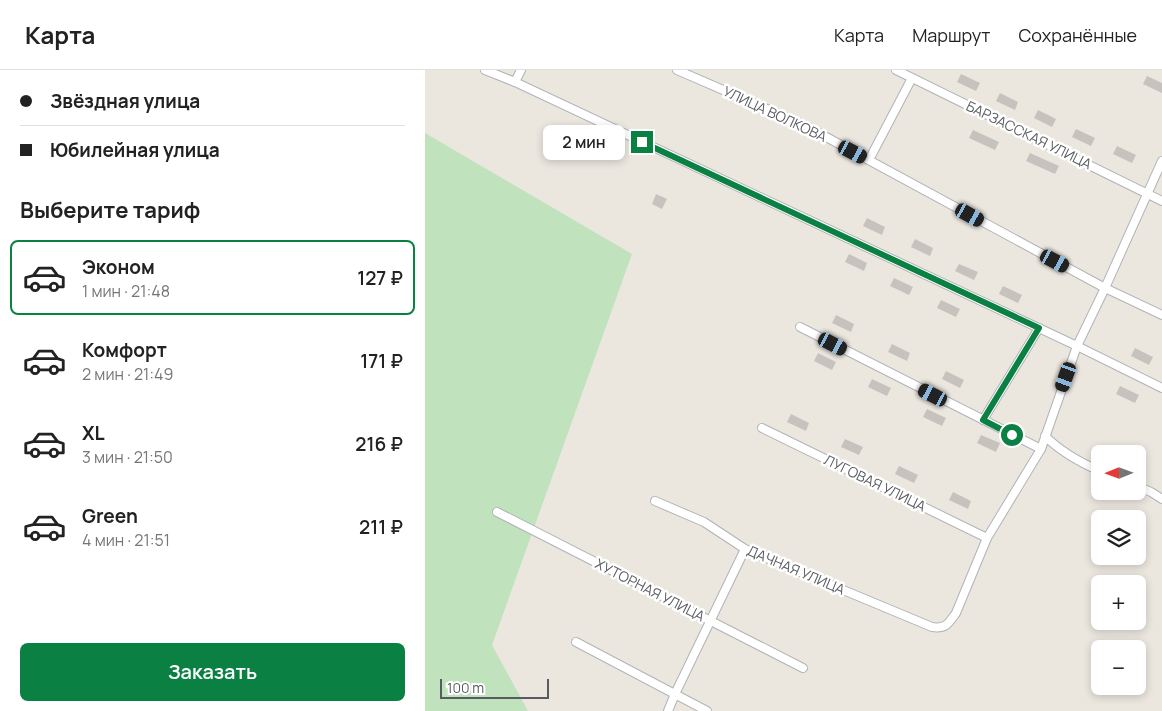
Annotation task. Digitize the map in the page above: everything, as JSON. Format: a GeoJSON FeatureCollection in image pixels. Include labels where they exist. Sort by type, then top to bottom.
{"type":"FeatureCollection","features":[{"type":"Feature","properties":{"kind":"street"},"geometry":{"type":"LineString","coordinates":[[485,70],[515,82],[1039,328],[1162,388]]}},
{"type":"Feature","properties":{"kind":"street"},"geometry":{"type":"LineString","coordinates":[[515,82],[521,70]]}},
{"type":"Feature","properties":{"kind":"street","name":"УЛИЦА ВОЛКОВА"},"geometry":{"type":"LineString","coordinates":[[677,70],[804,125],[1105,288],[1162,315]]}},
{"type":"Feature","properties":{"kind":"street","name":"БАРЗАССКАЯ УЛИЦА"},"geometry":{"type":"LineString","coordinates":[[896,70],[1162,201]]}},
{"type":"Feature","properties":{"kind":"street"},"geometry":{"type":"LineString","coordinates":[[869,160],[912,78]]}},
{"type":"Feature","properties":{"kind":"street"},"geometry":{"type":"LineString","coordinates":[[987,538],[1041,449],[1077,346],[1162,161]]}},
{"type":"Feature","properties":{"kind":"street"},"geometry":{"type":"LineString","coordinates":[[800,327],[1041,449]]}},
{"type":"Feature","properties":{"kind":"street"},"geometry":{"type":"LineString","coordinates":[[983,420],[1039,328]]}},
{"type":"Feature","properties":{"kind":"street","name":"ЛУГОВАЯ УЛИЦА"},"geometry":{"type":"LineString","coordinates":[[763,428],[987,538]]}},
{"type":"Feature","properties":{"kind":"street"},"geometry":{"type":"LineString","coordinates":[[1045,436],[1075,460],[1091,467]]}},
{"type":"Feature","properties":{"kind":"street"},"geometry":{"type":"LineString","coordinates":[[1146,490],[1162,499]]}},
{"type":"Feature","properties":{"kind":"street","name":"ДАЧНАЯ УЛИЦА"},"geometry":{"type":"LineString","coordinates":[[655,501],[704,522],[745,549],[932,627],[940,628],[949,623],[956,613],[987,538]]}},
{"type":"Feature","properties":{"kind":"street","name":"ХУТОРНАЯ УЛИЦА"},"geometry":{"type":"LineString","coordinates":[[497,512],[803,668]]}},
{"type":"Feature","properties":{"kind":"street"},"geometry":{"type":"LineString","coordinates":[[668,711],[709,620],[745,549]]}},
{"type":"Feature","properties":{"kind":"street"},"geometry":{"type":"LineString","coordinates":[[576,642],[707,711]]}},
{"type":"Feature","properties":{"kind":"green space"},"geometry":{"type":"Polygon","coordinates":[[[425,133],[632,254],[492,645],[528,711],[425,711],[425,133]]]}},
{"type":"Feature","properties":{"kind":"building"},"geometry":{"type":"Polygon","coordinates":[[[961,74],[980,83],[976,91],[957,82],[961,74]]]}},
{"type":"Feature","properties":{"kind":"building"},"geometry":{"type":"Polygon","coordinates":[[[1147,76],[1162,83],[1162,93],[1143,84],[1147,76]]]}},
{"type":"Feature","properties":{"kind":"building"},"geometry":{"type":"Polygon","coordinates":[[[1000,93],[1018,102],[1015,110],[996,101],[1000,93]]]}},
{"type":"Feature","properties":{"kind":"building"},"geometry":{"type":"Polygon","coordinates":[[[1038,110],[1056,119],[1052,127],[1034,118],[1038,110]]]}},
{"type":"Feature","properties":{"kind":"building"},"geometry":{"type":"Polygon","coordinates":[[[1076,129],[1095,138],[1091,146],[1072,137],[1076,129]]]}},
{"type":"Feature","properties":{"kind":"building"},"geometry":{"type":"Polygon","coordinates":[[[973,130],[999,142],[995,150],[969,138],[973,130]]]}},
{"type":"Feature","properties":{"kind":"building"},"geometry":{"type":"Polygon","coordinates":[[[1117,146],[1136,155],[1132,163],[1113,154],[1117,146]]]}},
{"type":"Feature","properties":{"kind":"building"},"geometry":{"type":"Polygon","coordinates":[[[1030,153],[1059,166],[1055,174],[1026,161],[1030,153]]]}},
{"type":"Feature","properties":{"kind":"building"},"geometry":{"type":"Polygon","coordinates":[[[656,194],[667,199],[662,209],[652,204],[656,194]]]}},
{"type":"Feature","properties":{"kind":"building"},"geometry":{"type":"Polygon","coordinates":[[[867,218],[885,227],[882,235],[863,226],[867,218]]]}},
{"type":"Feature","properties":{"kind":"building"},"geometry":{"type":"Polygon","coordinates":[[[915,239],[933,248],[930,256],[911,247],[915,239]]]}},
{"type":"Feature","properties":{"kind":"building"},"geometry":{"type":"Polygon","coordinates":[[[849,254],[867,263],[864,271],[845,262],[849,254]]]}},
{"type":"Feature","properties":{"kind":"building"},"geometry":{"type":"Polygon","coordinates":[[[959,264],[978,272],[974,280],[955,271],[959,264]]]}},
{"type":"Feature","properties":{"kind":"building"},"geometry":{"type":"Polygon","coordinates":[[[894,278],[913,287],[909,295],[890,286],[894,278]]]}},
{"type":"Feature","properties":{"kind":"building"},"geometry":{"type":"Polygon","coordinates":[[[1003,286],[1022,295],[1018,303],[999,294],[1003,286]]]}},
{"type":"Feature","properties":{"kind":"building"},"geometry":{"type":"Polygon","coordinates":[[[941,300],[960,309],[956,317],[937,308],[941,300]]]}},
{"type":"Feature","properties":{"kind":"building"},"geometry":{"type":"Polygon","coordinates":[[[836,315],[854,324],[851,332],[832,323],[836,315]]]}},
{"type":"Feature","properties":{"kind":"building"},"geometry":{"type":"Polygon","coordinates":[[[892,344],[910,353],[907,361],[888,352],[892,344]]]}},
{"type":"Feature","properties":{"kind":"building"},"geometry":{"type":"Polygon","coordinates":[[[1135,348],[1153,357],[1149,365],[1131,356],[1135,348]]]}},
{"type":"Feature","properties":{"kind":"building"},"geometry":{"type":"Polygon","coordinates":[[[818,353],[836,362],[832,370],[814,361],[818,353]]]}},
{"type":"Feature","properties":{"kind":"building"},"geometry":{"type":"Polygon","coordinates":[[[946,371],[964,380],[960,388],[942,379],[946,371]]]}},
{"type":"Feature","properties":{"kind":"building"},"geometry":{"type":"Polygon","coordinates":[[[872,379],[891,388],[887,396],[868,387],[872,379]]]}},
{"type":"Feature","properties":{"kind":"building"},"geometry":{"type":"Polygon","coordinates":[[[1120,386],[1139,395],[1135,403],[1116,394],[1120,386]]]}},
{"type":"Feature","properties":{"kind":"building"},"geometry":{"type":"Polygon","coordinates":[[[927,409],[946,418],[942,426],[923,417],[927,409]]]}},
{"type":"Feature","properties":{"kind":"building"},"geometry":{"type":"Polygon","coordinates":[[[791,414],[809,423],[806,431],[787,422],[791,414]]]}},
{"type":"Feature","properties":{"kind":"building"},"geometry":{"type":"Polygon","coordinates":[[[981,435],[1000,443],[996,452],[977,443],[981,435]]]}},
{"type":"Feature","properties":{"kind":"building"},"geometry":{"type":"Polygon","coordinates":[[[845,439],[863,447],[859,455],[841,447],[845,439]]]}},
{"type":"Feature","properties":{"kind":"building"},"geometry":{"type":"Polygon","coordinates":[[[899,466],[918,475],[914,483],[895,474],[899,466]]]}},
{"type":"Feature","properties":{"kind":"building"},"geometry":{"type":"Polygon","coordinates":[[[953,492],[971,501],[968,509],[949,500],[953,492]]]}},
{"type":"Feature","properties":{"kind":"route"},"geometry":{"type":"LineString","coordinates":[[642,142],[1039,328],[983,420],[1012,435]]}}]}
